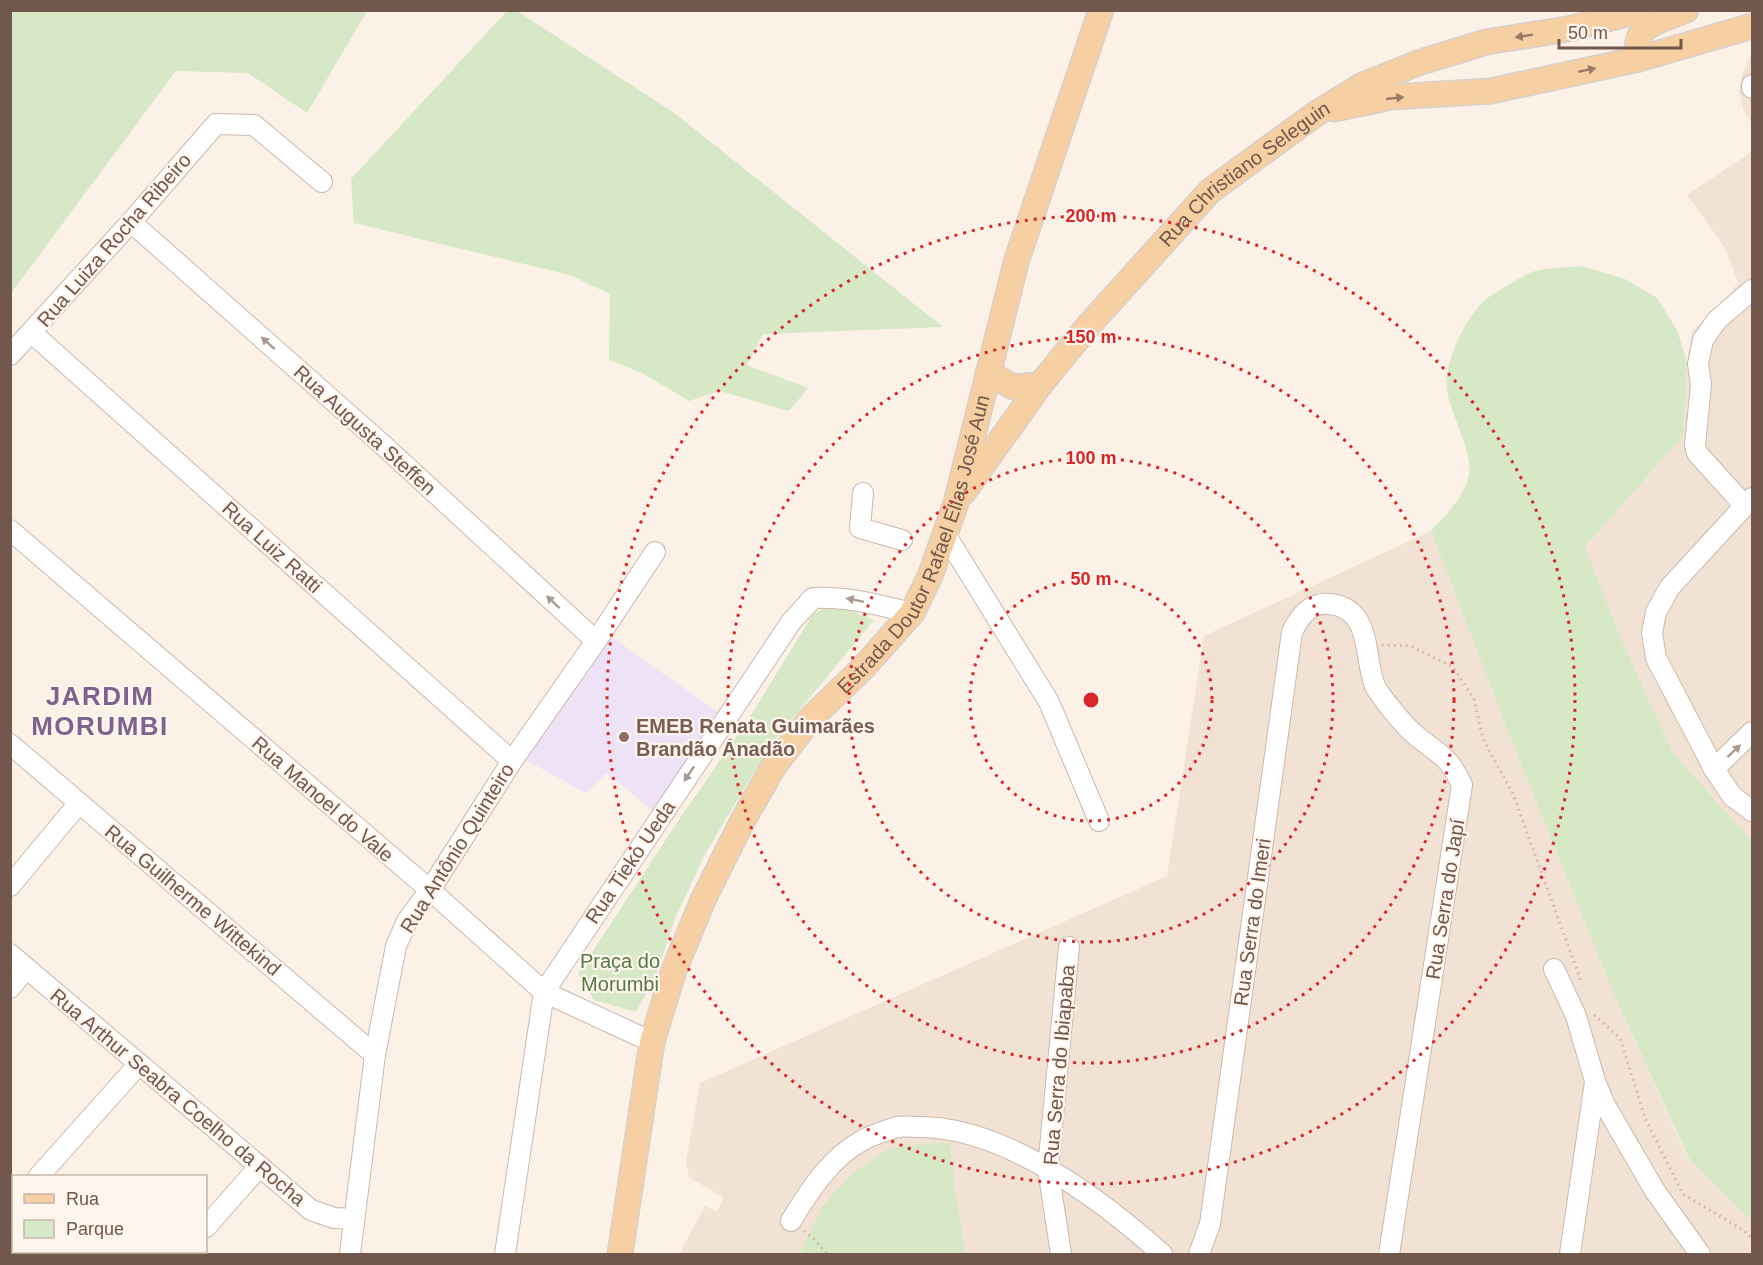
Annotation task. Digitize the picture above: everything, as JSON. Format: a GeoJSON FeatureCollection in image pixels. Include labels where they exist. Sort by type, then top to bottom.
{"type":"FeatureCollection","features":[{"type":"Feature","properties":{"kind":"main road","name":"Estrada Doutor Rafael Elias José Aun"},"geometry":{"type":"LineString","coordinates":[[620,1254],[652,1042],[674,970],[703,900],[743,820],[774,766],[811,718],[862,669],[912,613],[930,576],[956,503],[1017,259],[1101,10]]}},
{"type":"Feature","properties":{"kind":"main road","name":"Rua Christiano Seleguin"},"geometry":{"type":"LineString","coordinates":[[956,503],[1041,385],[1089,325],[1210,191],[1317,113],[1363,85],[1418,63],[1486,42],[1568,30],[1643,10]]}},
{"type":"Feature","properties":{"kind":"main road"},"geometry":{"type":"LineString","coordinates":[[1640,59],[1636,48],[1641,34],[1652,22],[1686,10]]}},
{"type":"Feature","properties":{"kind":"main road"},"geometry":{"type":"LineString","coordinates":[[1317,113],[1392,97],[1491,91],[1640,59],[1752,26]]}},
{"type":"Feature","properties":{"kind":"main road"},"geometry":{"type":"LineString","coordinates":[[988,373],[1013,387],[1041,385]]}},
{"type":"Feature","properties":{"kind":"street","name":"Rua Luiza Rocha Ribeiro"},"geometry":{"type":"LineString","coordinates":[[10,355],[216,124],[254,124],[322,182]]}},
{"type":"Feature","properties":{"kind":"street","name":"Rua Augusta Steffen"},"geometry":{"type":"LineString","coordinates":[[131,222],[375,437],[596,642]]}},
{"type":"Feature","properties":{"kind":"street"},"geometry":{"type":"LineString","coordinates":[[1752,290],[1717,320],[1703,340],[1698,364],[1701,385],[1695,445],[1697,453],[1748,502],[1670,587],[1656,612],[1652,633],[1656,658],[1714,769],[1732,796],[1752,811]]}},
{"type":"Feature","properties":{"kind":"street","name":"Rua Luiz Ratti"},"geometry":{"type":"LineString","coordinates":[[32,333],[512,761]]}},
{"type":"Feature","properties":{"kind":"street"},"geometry":{"type":"LineString","coordinates":[[863,493],[860,528],[902,540]]}},
{"type":"Feature","properties":{"kind":"street","name":"Rua Manoel do Vale"},"geometry":{"type":"LineString","coordinates":[[10,530],[430,890],[544,992],[652,1042]]}},
{"type":"Feature","properties":{"kind":"street"},"geometry":{"type":"LineString","coordinates":[[945,534],[1049,702],[1099,821]]}},
{"type":"Feature","properties":{"kind":"street","name":"Rua Antônio Quinteiro"},"geometry":{"type":"LineString","coordinates":[[350,1254],[375,1055],[396,946],[407,921],[430,890],[512,761],[596,642],[655,552]]}},
{"type":"Feature","properties":{"kind":"street","name":"Rua Tieko Ueda"},"geometry":{"type":"LineString","coordinates":[[505,1254],[544,992],[791,622],[813,598],[847,598],[912,613]]}},
{"type":"Feature","properties":{"kind":"street","name":"Rua Serra do Japí"},"geometry":{"type":"LineString","coordinates":[[1322,603],[1341,605],[1354,614],[1368,645],[1367,654],[1375,687],[1413,733],[1440,752],[1454,767],[1462,785],[1389,1254]]}},
{"type":"Feature","properties":{"kind":"street","name":"Rua Serra do Imeri"},"geometry":{"type":"LineString","coordinates":[[1199,1254],[1210,1224],[1292,632],[1302,614],[1322,603]]}},
{"type":"Feature","properties":{"kind":"street"},"geometry":{"type":"LineString","coordinates":[[1714,769],[1752,732]]}},
{"type":"Feature","properties":{"kind":"street","name":"Rua Guilherme Wittekind"},"geometry":{"type":"LineString","coordinates":[[10,744],[375,1055]]}},
{"type":"Feature","properties":{"kind":"street"},"geometry":{"type":"LineString","coordinates":[[10,886],[79,803]]}},
{"type":"Feature","properties":{"kind":"street","name":"Rua Serra do Ibiapaba"},"geometry":{"type":"LineString","coordinates":[[1061,1254],[1048,1169],[1069,947]]}},
{"type":"Feature","properties":{"kind":"street","name":"Rua Arthur Seabra Coelho da Rocha"},"geometry":{"type":"LineString","coordinates":[[10,954],[311,1210],[334,1218],[354,1219]]}},
{"type":"Feature","properties":{"kind":"street"},"geometry":{"type":"LineString","coordinates":[[10,988],[26,969]]}},
{"type":"Feature","properties":{"kind":"street"},"geometry":{"type":"LineString","coordinates":[[1554,969],[1576,1017],[1595,1081],[1605,1105],[1655,1191],[1700,1254]]}},
{"type":"Feature","properties":{"kind":"street"},"geometry":{"type":"LineString","coordinates":[[40,1175],[139,1064]]}},
{"type":"Feature","properties":{"kind":"street"},"geometry":{"type":"LineString","coordinates":[[1570,1254],[1595,1081]]}},
{"type":"Feature","properties":{"kind":"street"},"geometry":{"type":"LineString","coordinates":[[790,1221],[809,1191],[834,1162],[862,1141],[898,1127],[942,1127],[997,1144],[1048,1169],[1114,1212],[1162,1254]]}},
{"type":"Feature","properties":{"kind":"street"},"geometry":{"type":"LineString","coordinates":[[207,1226],[261,1166]]}},
{"type":"Feature","properties":{"kind":"path"},"geometry":{"type":"LineString","coordinates":[[1368,645],[1410,646],[1453,667],[1474,699],[1484,739],[1513,794],[1584,991]]}},
{"type":"Feature","properties":{"kind":"path"},"geometry":{"type":"LineString","coordinates":[[1592,1013],[1620,1038],[1645,1118],[1683,1194],[1743,1230],[1752,1238]]}},
{"type":"Feature","properties":{"kind":"path"},"geometry":{"type":"LineString","coordinates":[[790,1221],[815,1240],[827,1254]]}},
{"type":"Feature","properties":{"kind":"shaded area"},"geometry":{"type":"Polygon","coordinates":[[[1752,53],[1752,124],[1743,109],[1739,91],[1742,75],[1752,53]]]}},
{"type":"Feature","properties":{"kind":"shaded area"},"geometry":{"type":"Polygon","coordinates":[[[1752,152],[1752,841],[1673,753],[1623,643],[1585,547],[1683,436],[1687,362],[1692,331],[1727,299],[1738,282],[1724,246],[1687,195],[1752,152]]]}},
{"type":"Feature","properties":{"kind":"shaded area"},"geometry":{"type":"Polygon","coordinates":[[[1431,531],[1507,729],[1612,990],[1688,1159],[1752,1221],[1752,1254],[679,1254],[705,1206],[717,1212],[724,1198],[689,1177],[686,1162],[700,1083],[1167,876],[1204,636],[1431,531]]]}},
{"type":"Feature","properties":{"kind":"shaded area","name":"EMEB Renata Guimarães Brandão Anadão"},"geometry":{"type":"Polygon","coordinates":[[[610,636],[723,716],[661,817],[606,773],[586,793],[522,758],[610,636]]]}},
{"type":"Feature","properties":{"kind":"green space"},"geometry":{"type":"Polygon","coordinates":[[[11,10],[367,11],[307,113],[248,73],[176,71],[11,293],[11,10]]]}},
{"type":"Feature","properties":{"kind":"green space"},"geometry":{"type":"Polygon","coordinates":[[[507,11],[517,11],[673,112],[943,327],[763,334],[747,365],[808,388],[789,411],[720,391],[689,401],[642,373],[609,360],[610,294],[570,275],[354,223],[351,179],[507,11]]]}},
{"type":"Feature","properties":{"kind":"green space"},"geometry":{"type":"Polygon","coordinates":[[[1582,266],[1625,279],[1657,298],[1677,330],[1687,362],[1683,436],[1585,547],[1623,643],[1673,753],[1752,841],[1752,1221],[1689,1159],[1612,990],[1507,729],[1431,531],[1459,498],[1469,474],[1468,455],[1447,391],[1448,368],[1463,330],[1485,300],[1522,277],[1543,269],[1582,266]]]}},
{"type":"Feature","properties":{"kind":"green space","name":"Praça do Morumbi"},"geometry":{"type":"Polygon","coordinates":[[[833,604],[874,620],[773,742],[741,794],[705,854],[674,921],[656,976],[636,1012],[594,1000],[578,974],[676,824],[750,717],[813,614],[833,604]]]}},
{"type":"Feature","properties":{"kind":"green space"},"geometry":{"type":"Polygon","coordinates":[[[950,1142],[955,1190],[966,1254],[800,1254],[822,1207],[853,1173],[889,1148],[950,1142]]]}},
{"type":"Feature","properties":{"kind":"place","name":"EMEB Renata Guimarães Brandão Anadão"},"geometry":{"type":"Point","coordinates":[624,737]}},
{"type":"Feature","properties":{"kind":"district","name":"JARDIM MORUMBI"},"geometry":{"type":"Point","coordinates":[100,711]}}]}
